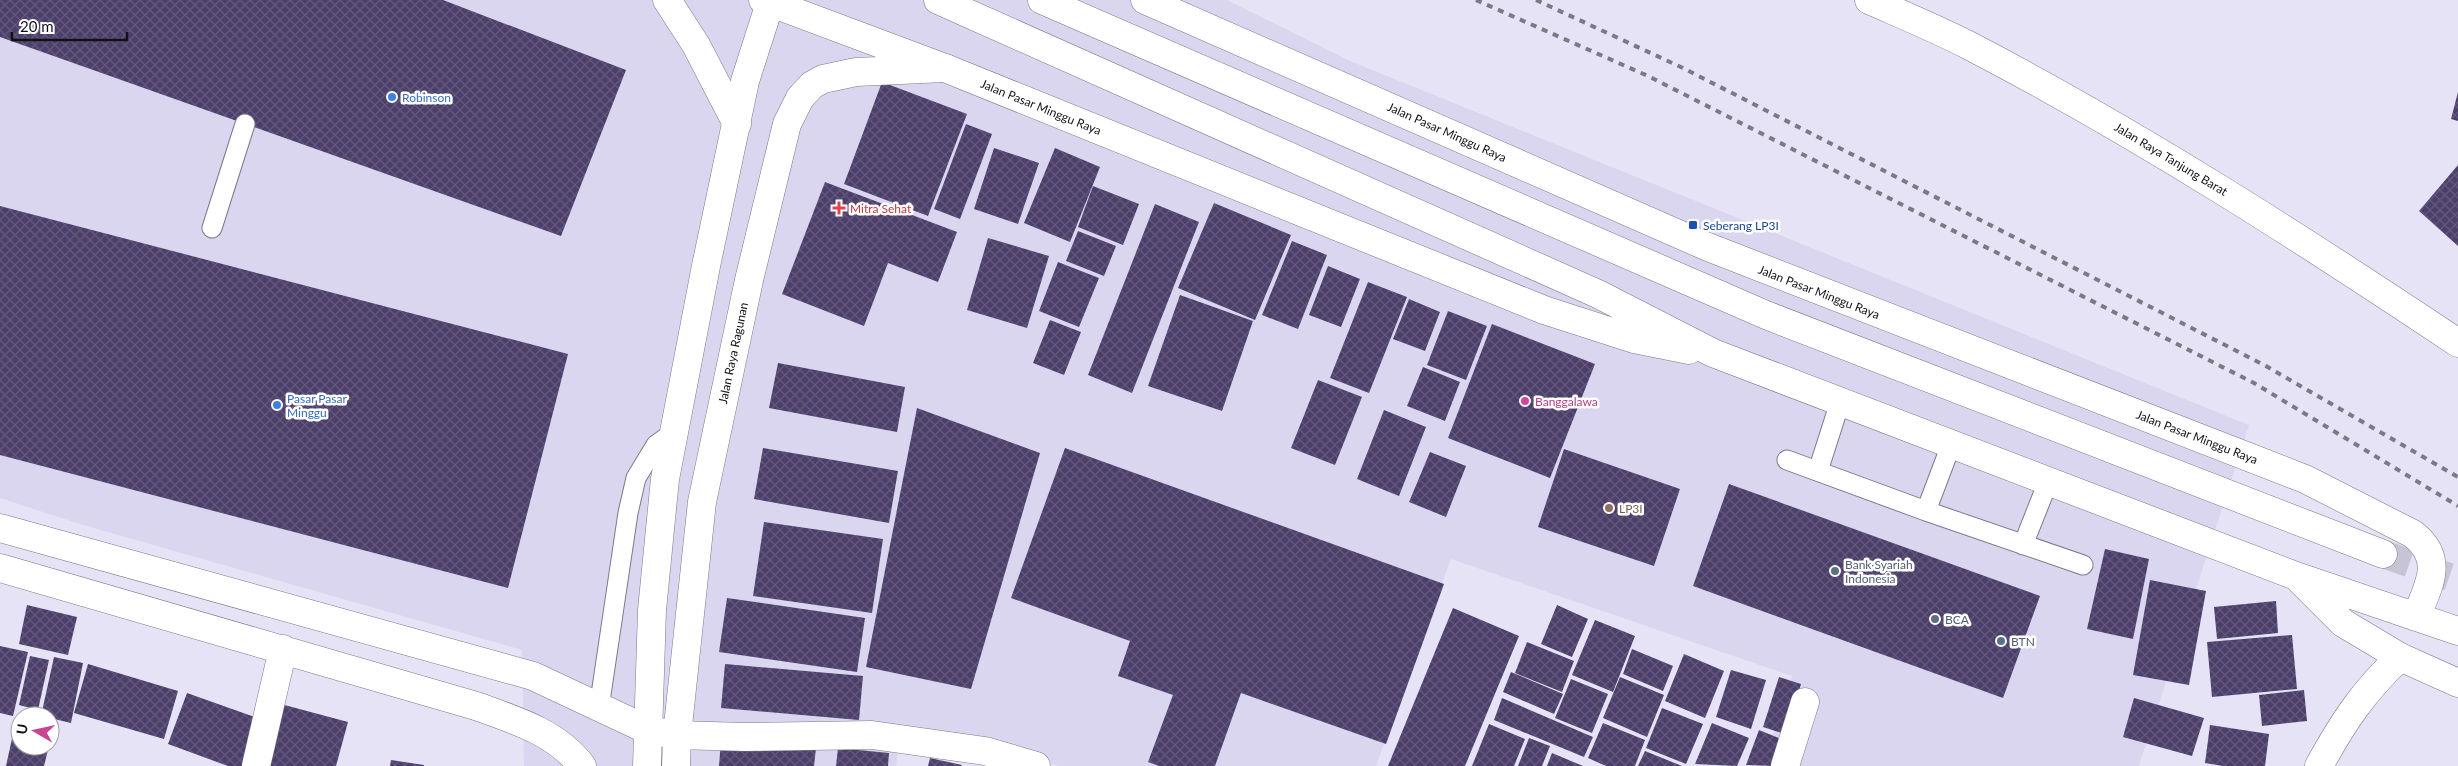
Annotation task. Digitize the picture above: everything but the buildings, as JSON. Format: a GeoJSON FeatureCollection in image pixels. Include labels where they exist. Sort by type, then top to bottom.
{"type":"FeatureCollection","features":[{"type":"Feature","properties":{"kind":"main road"},"geometry":{"type":"LineString","coordinates":[[667,0],[696,45],[736,124]]}},
{"type":"Feature","properties":{"kind":"main road","name":"Jalan Pasar Minggu Raya"},"geometry":{"type":"LineString","coordinates":[[938,0],[1598,294],[1713,352],[2296,576],[2458,631]]}},
{"type":"Feature","properties":{"kind":"main road"},"geometry":{"type":"LineString","coordinates":[[1042,0],[1766,314],[2383,554]]}},
{"type":"Feature","properties":{"kind":"main road","name":"Jalan Pasar Minggu Raya"},"geometry":{"type":"LineString","coordinates":[[1144,0],[1780,277],[2305,478],[2413,534],[2425,543],[2432,557],[2430,580],[2416,617]]}},
{"type":"Feature","properties":{"kind":"main road","name":"Jalan Raya Tanjung Barat"},"geometry":{"type":"LineString","coordinates":[[1870,0],[1968,45],[2144,142],[2311,245],[2458,343]]}},
{"type":"Feature","properties":{"kind":"main road"},"geometry":{"type":"LineString","coordinates":[[647,766],[652,610],[665,479],[706,266],[745,81],[768,1]]}},
{"type":"Feature","properties":{"kind":"main road","name":"Jalan Pasar Minggu Raya"},"geometry":{"type":"LineString","coordinates":[[768,1],[945,68],[1544,310],[1634,339],[1677,350],[1713,352]]}},
{"type":"Feature","properties":{"kind":"main road","name":"Jalan Raya Ragunan"},"geometry":{"type":"LineString","coordinates":[[676,766],[677,735],[702,502],[748,280],[787,124],[800,98],[812,85],[823,79],[878,71],[945,68]]}},
{"type":"Feature","properties":{"kind":"main road"},"geometry":{"type":"LineString","coordinates":[[1766,314],[1780,277]]}},
{"type":"Feature","properties":{"kind":"main road"},"geometry":{"type":"LineString","coordinates":[[0,528],[533,676],[648,730],[677,735],[872,735],[985,751],[1036,766]]}},
{"type":"Feature","properties":{"kind":"main road"},"geometry":{"type":"LineString","coordinates":[[0,568],[283,648],[476,706],[533,726],[577,759]]}},
{"type":"Feature","properties":{"kind":"main road","name":"Jalan Pasar Minggu Raya"},"geometry":{"type":"LineString","coordinates":[[2296,576],[2343,623],[2400,657],[2458,682]]}},
{"type":"Feature","properties":{"kind":"main road"},"geometry":{"type":"LineString","coordinates":[[256,766],[283,648]]}},
{"type":"Feature","properties":{"kind":"main road"},"geometry":{"type":"LineString","coordinates":[[2318,766],[2339,728],[2362,696],[2400,657]]}},
{"type":"Feature","properties":{"kind":"main road"},"geometry":{"type":"LineString","coordinates":[[1785,766],[1805,702]]}},
{"type":"Feature","properties":{"kind":"lane"},"geometry":{"type":"LineString","coordinates":[[212,228],[242,132]]}},
{"type":"Feature","properties":{"kind":"lane"},"geometry":{"type":"LineString","coordinates":[[1818,471],[1840,402]]}},
{"type":"Feature","properties":{"kind":"lane"},"geometry":{"type":"LineString","coordinates":[[599,708],[628,514],[636,478],[656,445],[674,432]]}},
{"type":"Feature","properties":{"kind":"lane"},"geometry":{"type":"LineString","coordinates":[[1926,511],[1951,445]]}},
{"type":"Feature","properties":{"kind":"lane"},"geometry":{"type":"LineString","coordinates":[[1787,460],[1926,511],[2083,565]]}},
{"type":"Feature","properties":{"kind":"lane"},"geometry":{"type":"LineString","coordinates":[[2023,545],[2048,482]]}},
{"type":"Feature","properties":{"kind":"shaded area"},"geometry":{"type":"Polygon","coordinates":[[[0,0],[1227,0],[1350,61],[2249,425],[2139,766],[1763,766],[1792,676],[1451,559],[1376,766],[1059,766],[942,733],[901,731],[896,766],[524,766],[522,650],[83,525],[0,498],[0,0]]]}},
{"type":"Feature","properties":{"kind":"tunnel"},"geometry":{"type":"LineString","coordinates":[[2383,554],[2458,580]]}},
{"type":"Feature","properties":{"kind":"railway"},"geometry":{"type":"LineString","coordinates":[[1476,0],[1648,76],[2254,383],[2458,506]]}},
{"type":"Feature","properties":{"kind":"railway"},"geometry":{"type":"LineString","coordinates":[[1536,0],[1683,68],[2266,366],[2458,477]]}},
{"type":"Feature","properties":{"kind":"place","name":"Robinson"},"geometry":{"type":"Point","coordinates":[392,97]}},
{"type":"Feature","properties":{"kind":"place","name":"Mitra Sehat"},"geometry":{"type":"Point","coordinates":[839,208]}},
{"type":"Feature","properties":{"kind":"place","name":"Seberang LP3I"},"geometry":{"type":"Point","coordinates":[1693,225]}},
{"type":"Feature","properties":{"kind":"place","name":"Banggalawa"},"geometry":{"type":"Point","coordinates":[1525,401]}},
{"type":"Feature","properties":{"kind":"place","name":"Pasar Pasar Minggu"},"geometry":{"type":"Point","coordinates":[277,405]}},
{"type":"Feature","properties":{"kind":"place","name":"LP3I"},"geometry":{"type":"Point","coordinates":[1609,508]}},
{"type":"Feature","properties":{"kind":"place","name":"Bank Syariah Indonesia"},"geometry":{"type":"Point","coordinates":[1835,571]}},
{"type":"Feature","properties":{"kind":"place","name":"BCA"},"geometry":{"type":"Point","coordinates":[1935,619]}},
{"type":"Feature","properties":{"kind":"place","name":"BTN"},"geometry":{"type":"Point","coordinates":[2001,641]}}]}
